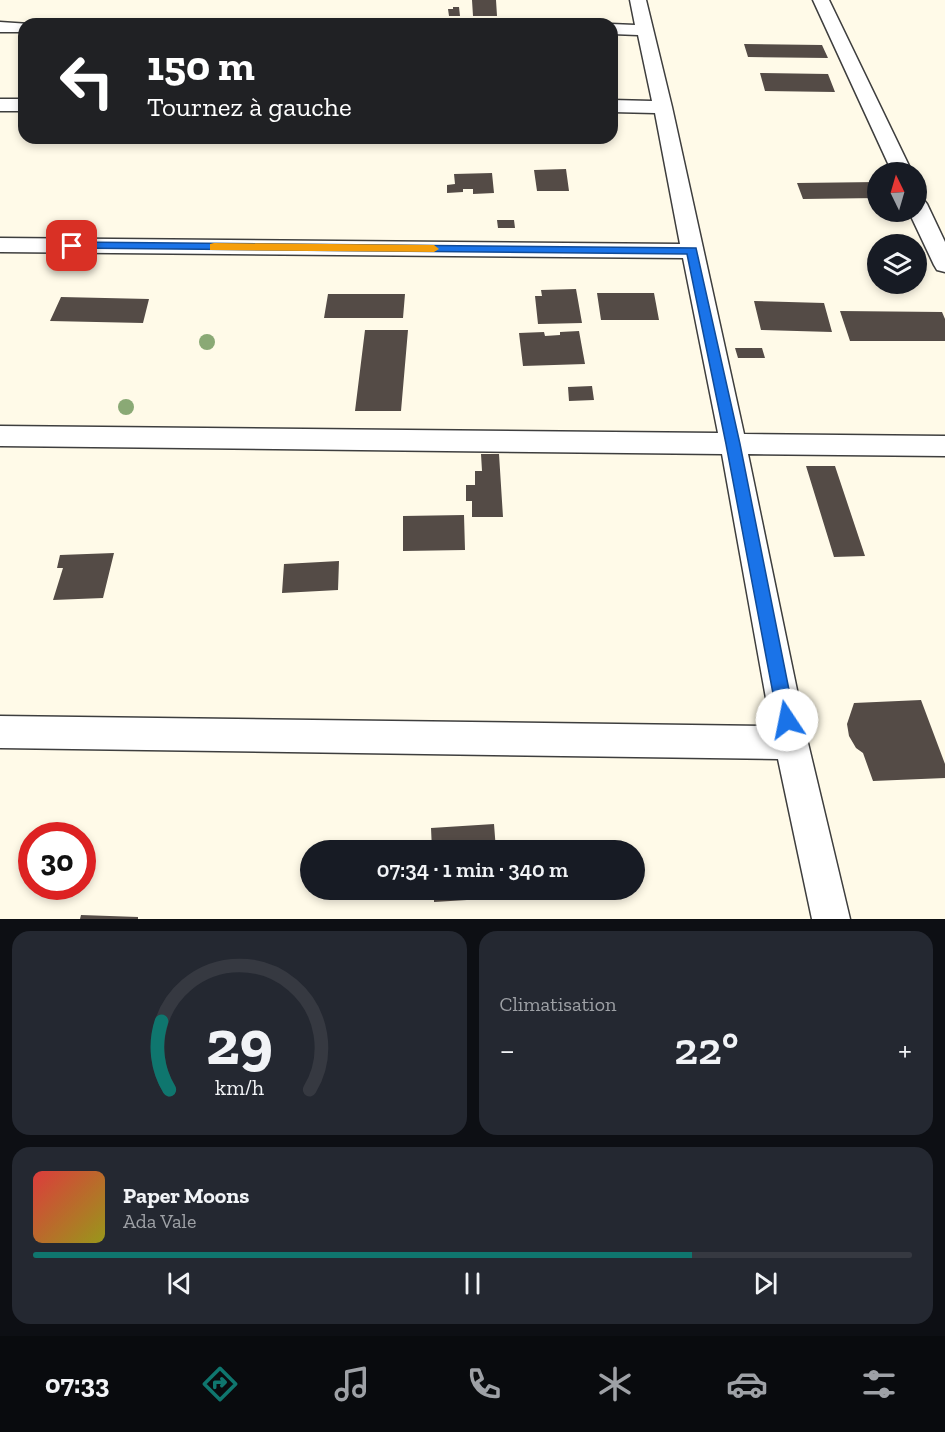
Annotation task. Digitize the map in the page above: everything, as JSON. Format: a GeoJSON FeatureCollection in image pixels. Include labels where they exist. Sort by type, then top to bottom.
{"type":"FeatureCollection","features":[{"type":"Feature","properties":{"kind":"street"},"geometry":{"type":"LineString","coordinates":[[638,0],[663,107],[733,444],[791,743],[831,919]]}},
{"type":"Feature","properties":{"kind":"street"},"geometry":{"type":"LineString","coordinates":[[822,0],[897,162]]}},
{"type":"Feature","properties":{"kind":"street"},"geometry":{"type":"LineString","coordinates":[[0,27],[18,27]]}},
{"type":"Feature","properties":{"kind":"street"},"geometry":{"type":"LineString","coordinates":[[618,29],[644,30]]}},
{"type":"Feature","properties":{"kind":"street"},"geometry":{"type":"LineString","coordinates":[[0,105],[18,105]]}},
{"type":"Feature","properties":{"kind":"street"},"geometry":{"type":"LineString","coordinates":[[618,106],[663,107]]}},
{"type":"Feature","properties":{"kind":"street"},"geometry":{"type":"LineString","coordinates":[[925,222],[945,265]]}},
{"type":"Feature","properties":{"kind":"street"},"geometry":{"type":"LineString","coordinates":[[0,245],[692,251]]}},
{"type":"Feature","properties":{"kind":"street"},"geometry":{"type":"LineString","coordinates":[[0,436],[945,446]]}},
{"type":"Feature","properties":{"kind":"street"},"geometry":{"type":"LineString","coordinates":[[0,732],[791,743]]}},
{"type":"Feature","properties":{"kind":"building"},"geometry":{"type":"Polygon","coordinates":[[[472,0],[496,0],[497,16],[473,16],[472,0]]]}},
{"type":"Feature","properties":{"kind":"building"},"geometry":{"type":"Polygon","coordinates":[[[453,7],[459,7],[460,16],[449,16],[448,9],[453,9],[453,7]]]}},
{"type":"Feature","properties":{"kind":"building"},"geometry":{"type":"Polygon","coordinates":[[[744,44],[822,45],[828,58],[748,57],[744,44]]]}},
{"type":"Feature","properties":{"kind":"building"},"geometry":{"type":"Polygon","coordinates":[[[760,73],[828,74],[835,92],[765,91],[760,73]]]}},
{"type":"Feature","properties":{"kind":"building"},"geometry":{"type":"Polygon","coordinates":[[[566,169],[569,191],[537,191],[534,170],[566,169]]]}},
{"type":"Feature","properties":{"kind":"building"},"geometry":{"type":"Polygon","coordinates":[[[492,173],[494,193],[473,194],[473,189],[463,189],[463,192],[447,193],[447,185],[455,184],[454,174],[492,173]]]}},
{"type":"Feature","properties":{"kind":"building"},"geometry":{"type":"Polygon","coordinates":[[[867,182],[867,198],[803,199],[797,183],[867,182]]]}},
{"type":"Feature","properties":{"kind":"building"},"geometry":{"type":"Polygon","coordinates":[[[497,220],[514,220],[515,228],[498,228],[497,220]]]}},
{"type":"Feature","properties":{"kind":"building"},"geometry":{"type":"Polygon","coordinates":[[[576,289],[582,323],[538,324],[535,296],[542,296],[541,290],[576,289]]]}},
{"type":"Feature","properties":{"kind":"building"},"geometry":{"type":"Polygon","coordinates":[[[597,293],[654,293],[659,320],[601,320],[597,293]]]}},
{"type":"Feature","properties":{"kind":"building"},"geometry":{"type":"Polygon","coordinates":[[[328,294],[405,294],[403,318],[324,318],[328,294]]]}},
{"type":"Feature","properties":{"kind":"building"},"geometry":{"type":"Polygon","coordinates":[[[61,297],[149,299],[143,323],[50,321],[61,297]]]}},
{"type":"Feature","properties":{"kind":"building"},"geometry":{"type":"Polygon","coordinates":[[[754,301],[824,303],[832,332],[761,330],[754,301]]]}},
{"type":"Feature","properties":{"kind":"building"},"geometry":{"type":"Polygon","coordinates":[[[840,311],[942,312],[945,319],[945,341],[850,341],[840,311]]]}},
{"type":"Feature","properties":{"kind":"building"},"geometry":{"type":"Polygon","coordinates":[[[365,330],[408,330],[401,411],[355,411],[365,330]]]}},
{"type":"Feature","properties":{"kind":"building"},"geometry":{"type":"Polygon","coordinates":[[[579,331],[585,364],[523,366],[519,333],[544,332],[545,336],[579,331]]]}},
{"type":"Feature","properties":{"kind":"building"},"geometry":{"type":"Polygon","coordinates":[[[735,348],[762,348],[765,358],[738,358],[735,348]]]}},
{"type":"Feature","properties":{"kind":"building"},"geometry":{"type":"Polygon","coordinates":[[[592,386],[594,400],[569,401],[568,387],[592,386]]]}},
{"type":"Feature","properties":{"kind":"building"},"geometry":{"type":"Polygon","coordinates":[[[481,454],[499,454],[503,517],[472,517],[472,501],[466,501],[466,485],[475,485],[475,471],[482,471],[481,454]]]}},
{"type":"Feature","properties":{"kind":"building"},"geometry":{"type":"Polygon","coordinates":[[[806,466],[835,466],[865,556],[834,557],[806,466]]]}},
{"type":"Feature","properties":{"kind":"building"},"geometry":{"type":"Polygon","coordinates":[[[464,515],[465,550],[403,551],[403,516],[464,515]]]}},
{"type":"Feature","properties":{"kind":"building"},"geometry":{"type":"Polygon","coordinates":[[[114,553],[103,598],[53,600],[63,568],[57,568],[60,555],[114,553]]]}},
{"type":"Feature","properties":{"kind":"building"},"geometry":{"type":"Polygon","coordinates":[[[339,561],[338,590],[282,593],[284,564],[339,561]]]}},
{"type":"Feature","properties":{"kind":"building"},"geometry":{"type":"Polygon","coordinates":[[[921,700],[945,764],[945,778],[873,781],[863,753],[856,748],[849,736],[847,724],[854,703],[921,700]]]}},
{"type":"Feature","properties":{"kind":"building"},"geometry":{"type":"Polygon","coordinates":[[[494,824],[495,840],[432,840],[431,828],[494,824]]]}},
{"type":"Feature","properties":{"kind":"building"},"geometry":{"type":"Polygon","coordinates":[[[434,900],[467,900],[434,902],[434,900]]]}},
{"type":"Feature","properties":{"kind":"building"},"geometry":{"type":"Polygon","coordinates":[[[81,915],[138,917],[138,919],[80,919],[81,915]]]}},
{"type":"Feature","properties":{"kind":"slow traffic"},"geometry":{"type":"LineString","coordinates":[[214,247],[434,249]]}},
{"type":"Feature","properties":{"kind":"route"},"geometry":{"type":"LineString","coordinates":[[72,246],[692,251],[733,444],[787,720]]}}]}
